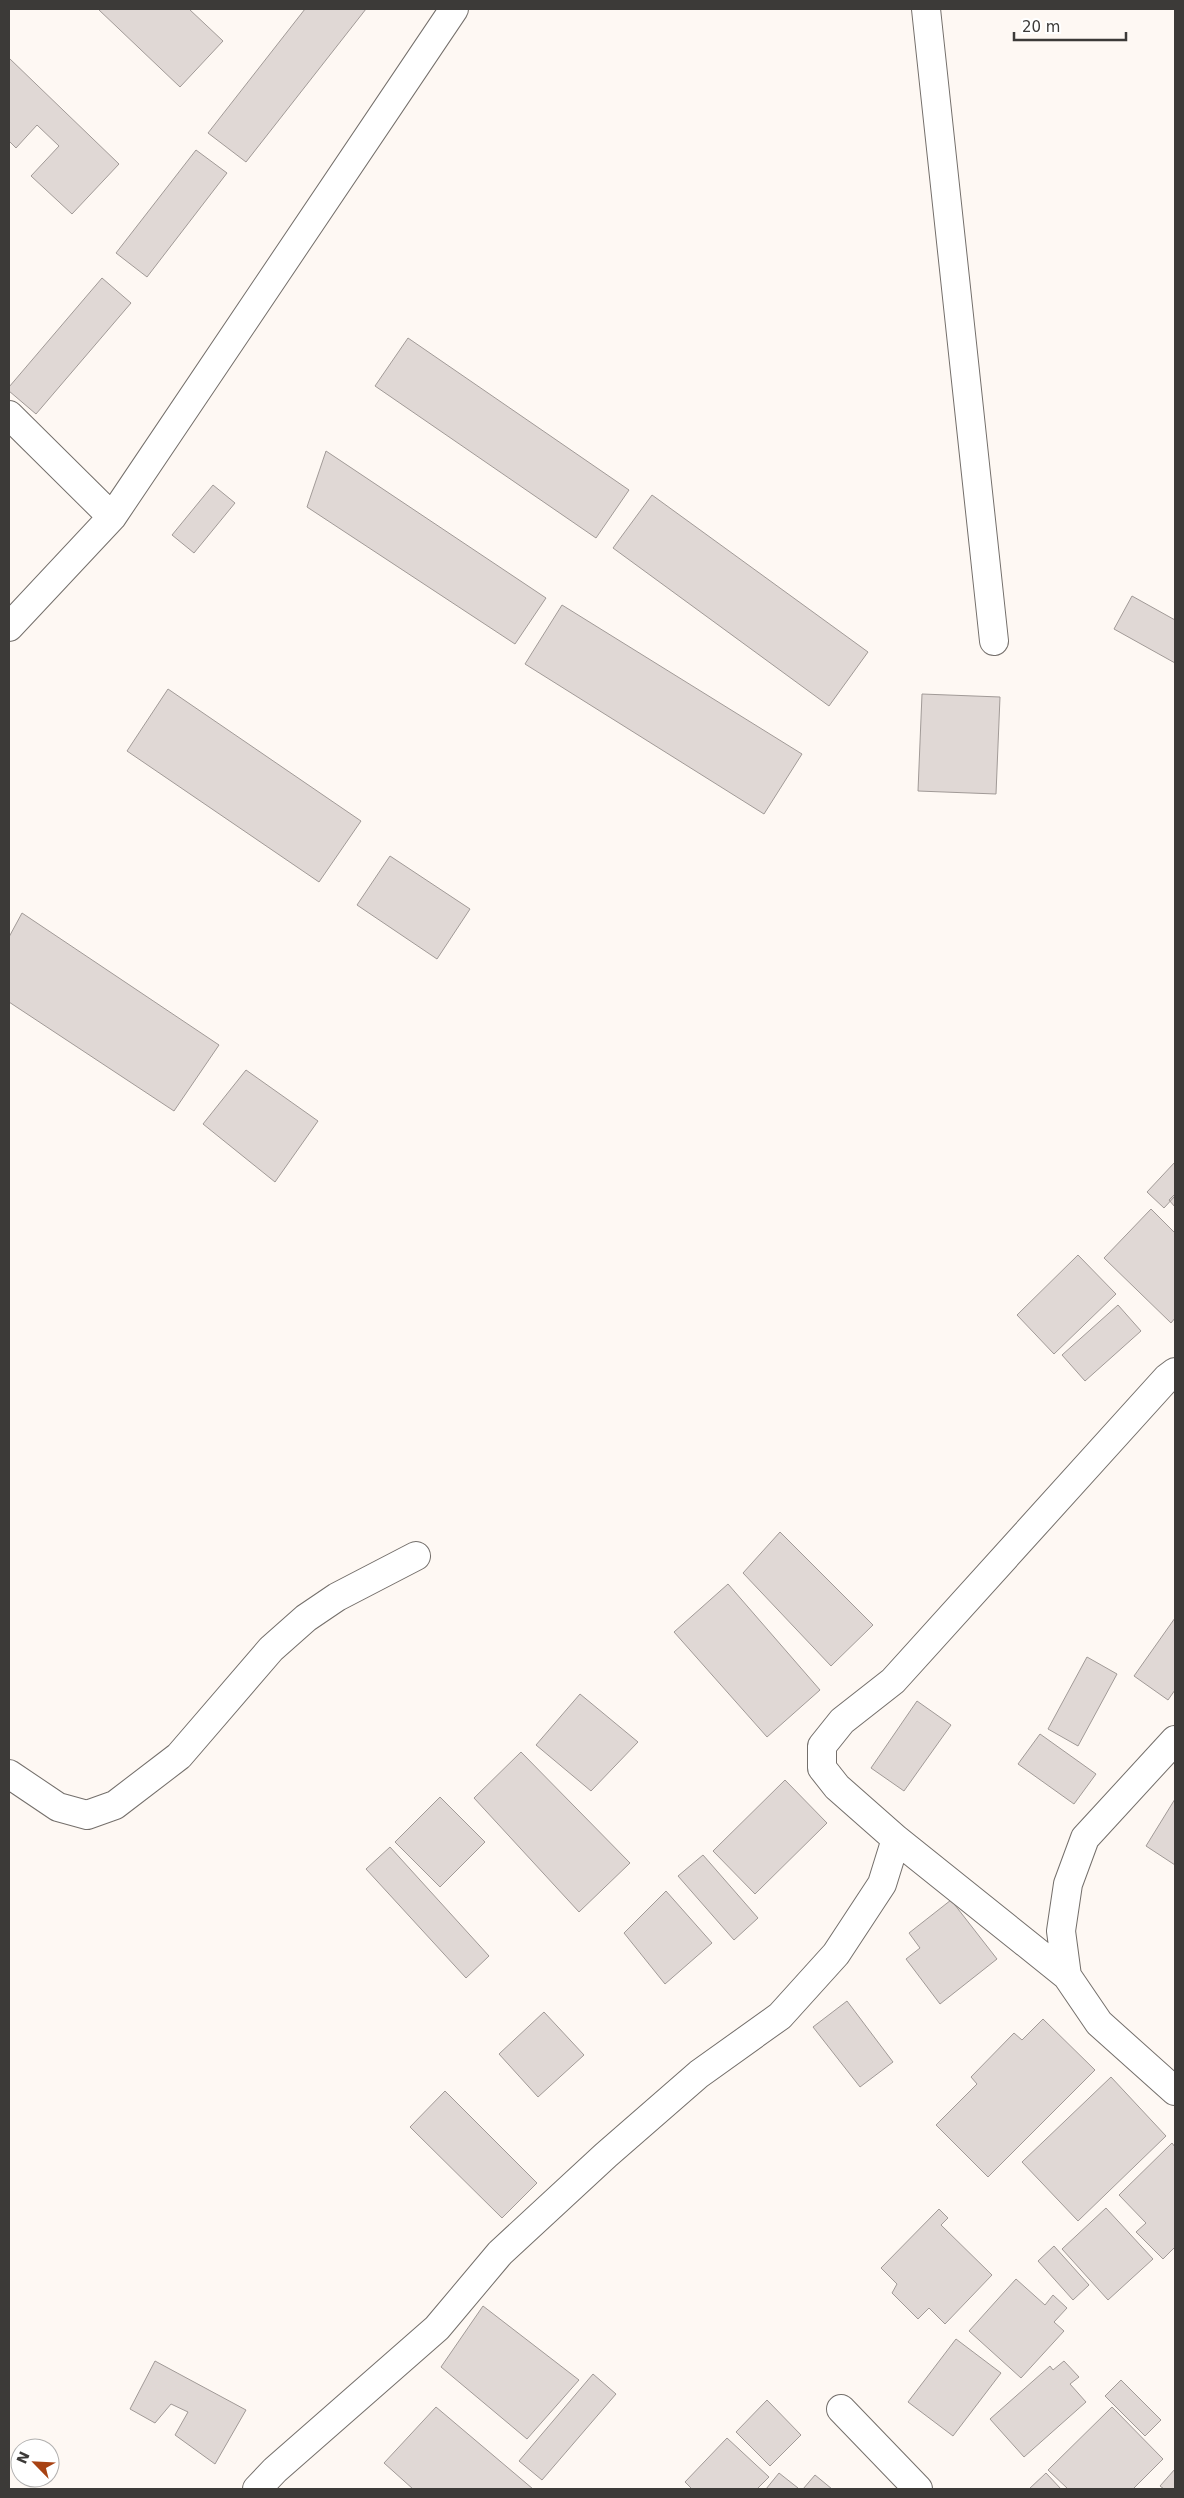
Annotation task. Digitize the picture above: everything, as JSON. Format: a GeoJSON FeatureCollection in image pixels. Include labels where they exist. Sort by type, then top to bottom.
{"type":"FeatureCollection","features":[{"type":"Feature","properties":{"kind":"street"},"geometry":{"type":"LineString","coordinates":[[9,627],[112,517],[454,9]]}},
{"type":"Feature","properties":{"kind":"street"},"geometry":{"type":"LineString","coordinates":[[926,9],[994,641]]}},
{"type":"Feature","properties":{"kind":"street"},"geometry":{"type":"LineString","coordinates":[[9,415],[112,517]]}},
{"type":"Feature","properties":{"kind":"street"},"geometry":{"type":"LineString","coordinates":[[1175,1372],[1167,1378],[893,1681],[842,1721],[822,1746],[822,1768],[837,1787],[896,1839],[1067,1976],[1099,2023],[1175,2091]]}},
{"type":"Feature","properties":{"kind":"street"},"geometry":{"type":"LineString","coordinates":[[9,1774],[58,1807],[87,1816],[115,1805],[179,1756],[271,1649],[306,1618],[337,1597],[416,1556]]}},
{"type":"Feature","properties":{"kind":"street"},"geometry":{"type":"LineString","coordinates":[[1067,1976],[1061,1931],[1068,1884],[1085,1838],[1175,1740]]}},
{"type":"Feature","properties":{"kind":"street"},"geometry":{"type":"LineString","coordinates":[[257,2489],[275,2470],[437,2328],[500,2253],[606,2155],[699,2074],[780,2016],[836,1954],[882,1884],[896,1839]]}},
{"type":"Feature","properties":{"kind":"street"},"geometry":{"type":"LineString","coordinates":[[840,2409],[918,2489]]}},
{"type":"Feature","properties":{"kind":"building"},"geometry":{"type":"Polygon","coordinates":[[[98,9],[189,9],[223,41],[180,87],[98,9]]]}},
{"type":"Feature","properties":{"kind":"building"},"geometry":{"type":"Polygon","coordinates":[[[305,9],[366,9],[246,162],[208,133],[305,9]]]}},
{"type":"Feature","properties":{"kind":"building"},"geometry":{"type":"Polygon","coordinates":[[[9,58],[119,164],[72,214],[31,176],[59,146],[37,125],[16,148],[9,141],[9,58]]]}},
{"type":"Feature","properties":{"kind":"building"},"geometry":{"type":"Polygon","coordinates":[[[196,150],[227,173],[147,277],[116,253],[196,150]]]}},
{"type":"Feature","properties":{"kind":"building"},"geometry":{"type":"Polygon","coordinates":[[[102,278],[131,303],[36,414],[9,391],[9,387],[102,278]]]}},
{"type":"Feature","properties":{"kind":"building"},"geometry":{"type":"Polygon","coordinates":[[[408,338],[629,490],[596,538],[375,386],[408,338]]]}},
{"type":"Feature","properties":{"kind":"building"},"geometry":{"type":"Polygon","coordinates":[[[326,451],[546,598],[515,644],[307,507],[326,451]]]}},
{"type":"Feature","properties":{"kind":"building"},"geometry":{"type":"Polygon","coordinates":[[[213,485],[235,503],[194,553],[172,535],[213,485]]]}},
{"type":"Feature","properties":{"kind":"building"},"geometry":{"type":"Polygon","coordinates":[[[652,495],[868,652],[829,706],[613,548],[652,495]]]}},
{"type":"Feature","properties":{"kind":"building"},"geometry":{"type":"Polygon","coordinates":[[[1132,596],[1175,620],[1175,663],[1114,629],[1132,596]]]}},
{"type":"Feature","properties":{"kind":"building"},"geometry":{"type":"Polygon","coordinates":[[[562,605],[802,754],[764,814],[525,664],[562,605]]]}},
{"type":"Feature","properties":{"kind":"building"},"geometry":{"type":"Polygon","coordinates":[[[168,689],[361,821],[319,882],[127,751],[168,689]]]}},
{"type":"Feature","properties":{"kind":"building"},"geometry":{"type":"Polygon","coordinates":[[[922,694],[1000,697],[996,794],[918,791],[922,694]]]}},
{"type":"Feature","properties":{"kind":"building"},"geometry":{"type":"Polygon","coordinates":[[[390,856],[470,909],[437,959],[357,905],[390,856]]]}},
{"type":"Feature","properties":{"kind":"building"},"geometry":{"type":"Polygon","coordinates":[[[22,913],[219,1045],[174,1111],[9,1002],[9,937],[22,913]]]}},
{"type":"Feature","properties":{"kind":"building"},"geometry":{"type":"Polygon","coordinates":[[[246,1070],[318,1121],[275,1182],[203,1124],[246,1070]]]}},
{"type":"Feature","properties":{"kind":"building"},"geometry":{"type":"Polygon","coordinates":[[[1175,1162],[1175,1196],[1164,1208],[1147,1192],[1175,1162]]]}},
{"type":"Feature","properties":{"kind":"building"},"geometry":{"type":"Polygon","coordinates":[[[1175,1194],[1175,1207],[1169,1200],[1175,1194]]]}},
{"type":"Feature","properties":{"kind":"building"},"geometry":{"type":"Polygon","coordinates":[[[1151,1209],[1175,1233],[1175,1318],[1171,1323],[1104,1258],[1151,1209]]]}},
{"type":"Feature","properties":{"kind":"building"},"geometry":{"type":"Polygon","coordinates":[[[1078,1255],[1116,1294],[1054,1354],[1017,1315],[1078,1255]]]}},
{"type":"Feature","properties":{"kind":"building"},"geometry":{"type":"Polygon","coordinates":[[[1118,1305],[1141,1331],[1085,1381],[1062,1355],[1118,1305]]]}},
{"type":"Feature","properties":{"kind":"building"},"geometry":{"type":"Polygon","coordinates":[[[780,1532],[873,1625],[831,1666],[743,1573],[780,1532]]]}},
{"type":"Feature","properties":{"kind":"building"},"geometry":{"type":"Polygon","coordinates":[[[728,1584],[820,1690],[767,1737],[674,1632],[728,1584]]]}},
{"type":"Feature","properties":{"kind":"building"},"geometry":{"type":"Polygon","coordinates":[[[1175,1618],[1175,1690],[1168,1700],[1134,1676],[1175,1618]]]}},
{"type":"Feature","properties":{"kind":"building"},"geometry":{"type":"Polygon","coordinates":[[[1087,1657],[1117,1674],[1078,1746],[1048,1729],[1087,1657]]]}},
{"type":"Feature","properties":{"kind":"building"},"geometry":{"type":"Polygon","coordinates":[[[580,1694],[638,1742],[591,1791],[536,1745],[580,1694]]]}},
{"type":"Feature","properties":{"kind":"building"},"geometry":{"type":"Polygon","coordinates":[[[917,1701],[951,1725],[904,1791],[871,1768],[917,1701]]]}},
{"type":"Feature","properties":{"kind":"building"},"geometry":{"type":"Polygon","coordinates":[[[1040,1734],[1096,1774],[1074,1804],[1018,1764],[1040,1734]]]}},
{"type":"Feature","properties":{"kind":"building"},"geometry":{"type":"Polygon","coordinates":[[[521,1752],[630,1863],[579,1912],[474,1798],[521,1752]]]}},
{"type":"Feature","properties":{"kind":"building"},"geometry":{"type":"Polygon","coordinates":[[[785,1780],[827,1823],[755,1894],[713,1851],[785,1780]]]}},
{"type":"Feature","properties":{"kind":"building"},"geometry":{"type":"Polygon","coordinates":[[[440,1797],[485,1842],[440,1887],[395,1842],[440,1797]]]}},
{"type":"Feature","properties":{"kind":"building"},"geometry":{"type":"Polygon","coordinates":[[[1175,1799],[1175,1865],[1146,1846],[1175,1799]]]}},
{"type":"Feature","properties":{"kind":"building"},"geometry":{"type":"Polygon","coordinates":[[[390,1847],[489,1956],[466,1978],[366,1869],[390,1847]]]}},
{"type":"Feature","properties":{"kind":"building"},"geometry":{"type":"Polygon","coordinates":[[[703,1855],[758,1918],[734,1940],[678,1876],[703,1855]]]}},
{"type":"Feature","properties":{"kind":"building"},"geometry":{"type":"Polygon","coordinates":[[[666,1891],[712,1943],[665,1984],[624,1933],[666,1891]]]}},
{"type":"Feature","properties":{"kind":"building"},"geometry":{"type":"Polygon","coordinates":[[[951,1900],[997,1959],[940,2004],[906,1959],[920,1948],[909,1933],[951,1900]]]}},
{"type":"Feature","properties":{"kind":"building"},"geometry":{"type":"Polygon","coordinates":[[[847,2001],[893,2062],[860,2087],[813,2027],[847,2001]]]}},
{"type":"Feature","properties":{"kind":"building"},"geometry":{"type":"Polygon","coordinates":[[[544,2012],[584,2055],[538,2097],[499,2054],[544,2012]]]}},
{"type":"Feature","properties":{"kind":"building"},"geometry":{"type":"Polygon","coordinates":[[[1043,2019],[1095,2070],[988,2177],[936,2125],[977,2084],[971,2077],[1014,2033],[1022,2040],[1043,2019]]]}},
{"type":"Feature","properties":{"kind":"building"},"geometry":{"type":"Polygon","coordinates":[[[1111,2077],[1166,2136],[1078,2221],[1022,2162],[1111,2077]]]}},
{"type":"Feature","properties":{"kind":"building"},"geometry":{"type":"Polygon","coordinates":[[[445,2091],[537,2183],[502,2218],[410,2127],[445,2091]]]}},
{"type":"Feature","properties":{"kind":"building"},"geometry":{"type":"Polygon","coordinates":[[[1172,2143],[1175,2147],[1175,2247],[1163,2259],[1136,2232],[1146,2223],[1119,2195],[1172,2143]]]}},
{"type":"Feature","properties":{"kind":"building"},"geometry":{"type":"Polygon","coordinates":[[[1106,2208],[1153,2259],[1108,2300],[1062,2249],[1106,2208]]]}},
{"type":"Feature","properties":{"kind":"building"},"geometry":{"type":"Polygon","coordinates":[[[939,2209],[948,2218],[941,2225],[992,2275],[945,2324],[929,2308],[918,2319],[892,2293],[897,2284],[881,2268],[939,2209]]]}},
{"type":"Feature","properties":{"kind":"building"},"geometry":{"type":"Polygon","coordinates":[[[1054,2246],[1089,2285],[1073,2300],[1038,2261],[1054,2246]]]}},
{"type":"Feature","properties":{"kind":"building"},"geometry":{"type":"Polygon","coordinates":[[[1016,2279],[1045,2305],[1053,2295],[1067,2308],[1054,2322],[1064,2331],[1021,2378],[969,2331],[1016,2279]]]}},
{"type":"Feature","properties":{"kind":"building"},"geometry":{"type":"Polygon","coordinates":[[[483,2306],[579,2380],[527,2439],[441,2367],[483,2306]]]}},
{"type":"Feature","properties":{"kind":"building"},"geometry":{"type":"Polygon","coordinates":[[[956,2339],[1001,2373],[953,2436],[908,2402],[956,2339]]]}},
{"type":"Feature","properties":{"kind":"building"},"geometry":{"type":"Polygon","coordinates":[[[155,2361],[246,2410],[215,2464],[175,2435],[188,2412],[171,2404],[155,2423],[130,2409],[155,2361]]]}},
{"type":"Feature","properties":{"kind":"building"},"geometry":{"type":"Polygon","coordinates":[[[1064,2361],[1079,2377],[1070,2384],[1086,2402],[1024,2457],[990,2419],[1050,2366],[1053,2370],[1064,2361]]]}},
{"type":"Feature","properties":{"kind":"building"},"geometry":{"type":"Polygon","coordinates":[[[593,2374],[616,2394],[542,2480],[519,2461],[593,2374]]]}},
{"type":"Feature","properties":{"kind":"building"},"geometry":{"type":"Polygon","coordinates":[[[1121,2380],[1161,2420],[1145,2436],[1105,2396],[1121,2380]]]}},
{"type":"Feature","properties":{"kind":"building"},"geometry":{"type":"Polygon","coordinates":[[[767,2400],[801,2435],[770,2466],[736,2432],[767,2400]]]}},
{"type":"Feature","properties":{"kind":"building"},"geometry":{"type":"Polygon","coordinates":[[[436,2407],[533,2489],[413,2489],[384,2463],[436,2407]]]}},
{"type":"Feature","properties":{"kind":"building"},"geometry":{"type":"Polygon","coordinates":[[[1112,2407],[1163,2459],[1133,2489],[1068,2489],[1048,2470],[1112,2407]]]}},
{"type":"Feature","properties":{"kind":"building"},"geometry":{"type":"Polygon","coordinates":[[[727,2438],[769,2477],[757,2489],[692,2489],[685,2482],[727,2438]]]}},
{"type":"Feature","properties":{"kind":"building"},"geometry":{"type":"Polygon","coordinates":[[[1175,2469],[1175,2489],[1164,2489],[1160,2486],[1175,2469]]]}},
{"type":"Feature","properties":{"kind":"building"},"geometry":{"type":"Polygon","coordinates":[[[779,2473],[798,2488],[766,2489],[779,2473]]]}},
{"type":"Feature","properties":{"kind":"building"},"geometry":{"type":"Polygon","coordinates":[[[1046,2473],[1061,2489],[1029,2489],[1046,2473]]]}},
{"type":"Feature","properties":{"kind":"building"},"geometry":{"type":"Polygon","coordinates":[[[815,2475],[832,2489],[803,2489],[815,2475]]]}}]}
